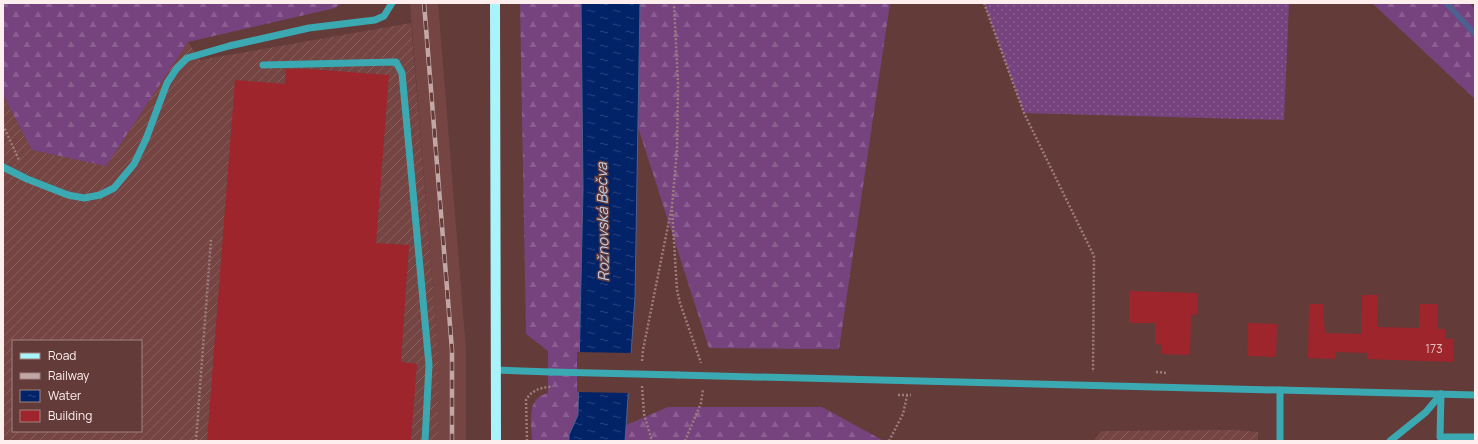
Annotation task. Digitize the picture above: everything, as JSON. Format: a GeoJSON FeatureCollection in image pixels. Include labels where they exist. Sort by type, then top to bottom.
{"type":"FeatureCollection","features":[{"type":"Feature","properties":{"kind":"main road"},"geometry":{"type":"LineString","coordinates":[[495,3],[496,441]]}},
{"type":"Feature","properties":{"kind":"street"},"geometry":{"type":"LineString","coordinates":[[3,167],[27,179],[68,195],[84,198],[100,195],[114,188],[134,164],[143,146],[167,83],[177,68],[187,58],[229,46],[309,28],[375,20],[384,16],[392,3]]}},
{"type":"Feature","properties":{"kind":"street"},"geometry":{"type":"LineString","coordinates":[[263,64],[396,62],[402,73],[429,365],[426,441]]}},
{"type":"Feature","properties":{"kind":"street"},"geometry":{"type":"LineString","coordinates":[[496,370],[1475,395]]}},
{"type":"Feature","properties":{"kind":"street"},"geometry":{"type":"LineString","coordinates":[[1280,390],[1280,441]]}},
{"type":"Feature","properties":{"kind":"street"},"geometry":{"type":"LineString","coordinates":[[1441,394],[1440,437],[1475,437]]}},
{"type":"Feature","properties":{"kind":"street"},"geometry":{"type":"LineString","coordinates":[[1390,441],[1426,412],[1441,394]]}},
{"type":"Feature","properties":{"kind":"path"},"geometry":{"type":"LineString","coordinates":[[642,362],[643,350],[672,206],[677,150],[678,84],[674,3]]}},
{"type":"Feature","properties":{"kind":"path"},"geometry":{"type":"LineString","coordinates":[[984,3],[1024,113],[1094,256],[1093,372]]}},
{"type":"Feature","properties":{"kind":"path"},"geometry":{"type":"LineString","coordinates":[[3,125],[27,179]]}},
{"type":"Feature","properties":{"kind":"path"},"geometry":{"type":"LineString","coordinates":[[672,206],[677,290],[687,324],[699,356],[703,376]]}},
{"type":"Feature","properties":{"kind":"path"},"geometry":{"type":"LineString","coordinates":[[196,441],[211,240]]}},
{"type":"Feature","properties":{"kind":"path"},"geometry":{"type":"LineString","coordinates":[[889,441],[903,414],[908,396],[909,381]]}},
{"type":"Feature","properties":{"kind":"path"},"geometry":{"type":"LineString","coordinates":[[642,383],[644,409],[652,441]]}},
{"type":"Feature","properties":{"kind":"path"},"geometry":{"type":"LineString","coordinates":[[527,441],[526,400],[534,391],[542,387],[551,387]]}},
{"type":"Feature","properties":{"kind":"path"},"geometry":{"type":"LineString","coordinates":[[685,441],[701,403],[703,389]]}},
{"type":"Feature","properties":{"kind":"shaded area"},"geometry":{"type":"Polygon","coordinates":[[[410,3],[438,3],[466,349],[466,441],[438,441],[438,350],[410,3]]]}},
{"type":"Feature","properties":{"kind":"shaded area"},"geometry":{"type":"Polygon","coordinates":[[[411,23],[438,350],[438,441],[3,441],[3,95],[32,150],[106,166],[188,42],[200,60],[411,23]]]}},
{"type":"Feature","properties":{"kind":"shaded area"},"geometry":{"type":"Polygon","coordinates":[[[1234,430],[1258,432],[1258,441],[1093,441],[1101,431],[1234,430]]]}},
{"type":"Feature","properties":{"kind":"green space"},"geometry":{"type":"Polygon","coordinates":[[[3,3],[341,3],[335,8],[188,42],[106,166],[32,150],[3,95],[3,3]]]}},
{"type":"Feature","properties":{"kind":"green space"},"geometry":{"type":"Polygon","coordinates":[[[520,3],[581,3],[583,189],[578,415],[569,435],[569,441],[532,441],[531,418],[533,406],[539,397],[548,393],[548,351],[526,334],[520,3]]]}},
{"type":"Feature","properties":{"kind":"green space"},"geometry":{"type":"Polygon","coordinates":[[[640,3],[890,3],[839,349],[709,348],[638,127],[640,3]]]}},
{"type":"Feature","properties":{"kind":"green space"},"geometry":{"type":"Polygon","coordinates":[[[984,3],[1289,3],[1284,120],[1024,113],[984,3]]]}},
{"type":"Feature","properties":{"kind":"green space"},"geometry":{"type":"Polygon","coordinates":[[[1372,3],[1469,3],[1475,9],[1475,99],[1372,3]]]}},
{"type":"Feature","properties":{"kind":"green space"},"geometry":{"type":"Polygon","coordinates":[[[668,407],[822,407],[884,441],[625,441],[626,425],[668,407]]]}},
{"type":"Feature","properties":{"kind":"water","name":"Rožnovská Bečva"},"geometry":{"type":"Polygon","coordinates":[[[581,3],[640,3],[635,297],[625,441],[569,441],[569,435],[578,415],[583,189],[581,3]]]}},
{"type":"Feature","properties":{"kind":"pier"},"geometry":{"type":"Polygon","coordinates":[[[577,352],[633,353],[630,393],[577,392],[577,352]]]}},
{"type":"Feature","properties":{"kind":"building"},"geometry":{"type":"Polygon","coordinates":[[[286,69],[308,69],[389,75],[376,243],[409,245],[401,362],[417,364],[411,441],[207,441],[235,80],[285,84],[286,69]]]}},
{"type":"Feature","properties":{"kind":"building"},"geometry":{"type":"Polygon","coordinates":[[[1129,291],[1198,293],[1197,315],[1191,314],[1190,355],[1162,354],[1162,345],[1155,344],[1155,323],[1129,323],[1129,291]]]}},
{"type":"Feature","properties":{"kind":"building"},"geometry":{"type":"Polygon","coordinates":[[[1362,295],[1378,295],[1377,327],[1419,328],[1420,304],[1437,304],[1437,329],[1445,329],[1445,339],[1454,339],[1453,362],[1367,359],[1367,353],[1336,352],[1335,359],[1308,358],[1309,304],[1323,304],[1325,333],[1361,334],[1362,295]]]}},
{"type":"Feature","properties":{"kind":"building"},"geometry":{"type":"Polygon","coordinates":[[[1248,323],[1277,324],[1276,357],[1247,356],[1248,323]]]}},
{"type":"Feature","properties":{"kind":"waterway"},"geometry":{"type":"LineString","coordinates":[[1446,3],[1475,34]]}},
{"type":"Feature","properties":{"kind":"railway"},"geometry":{"type":"LineString","coordinates":[[424,3],[452,350],[452,441]]}}]}
